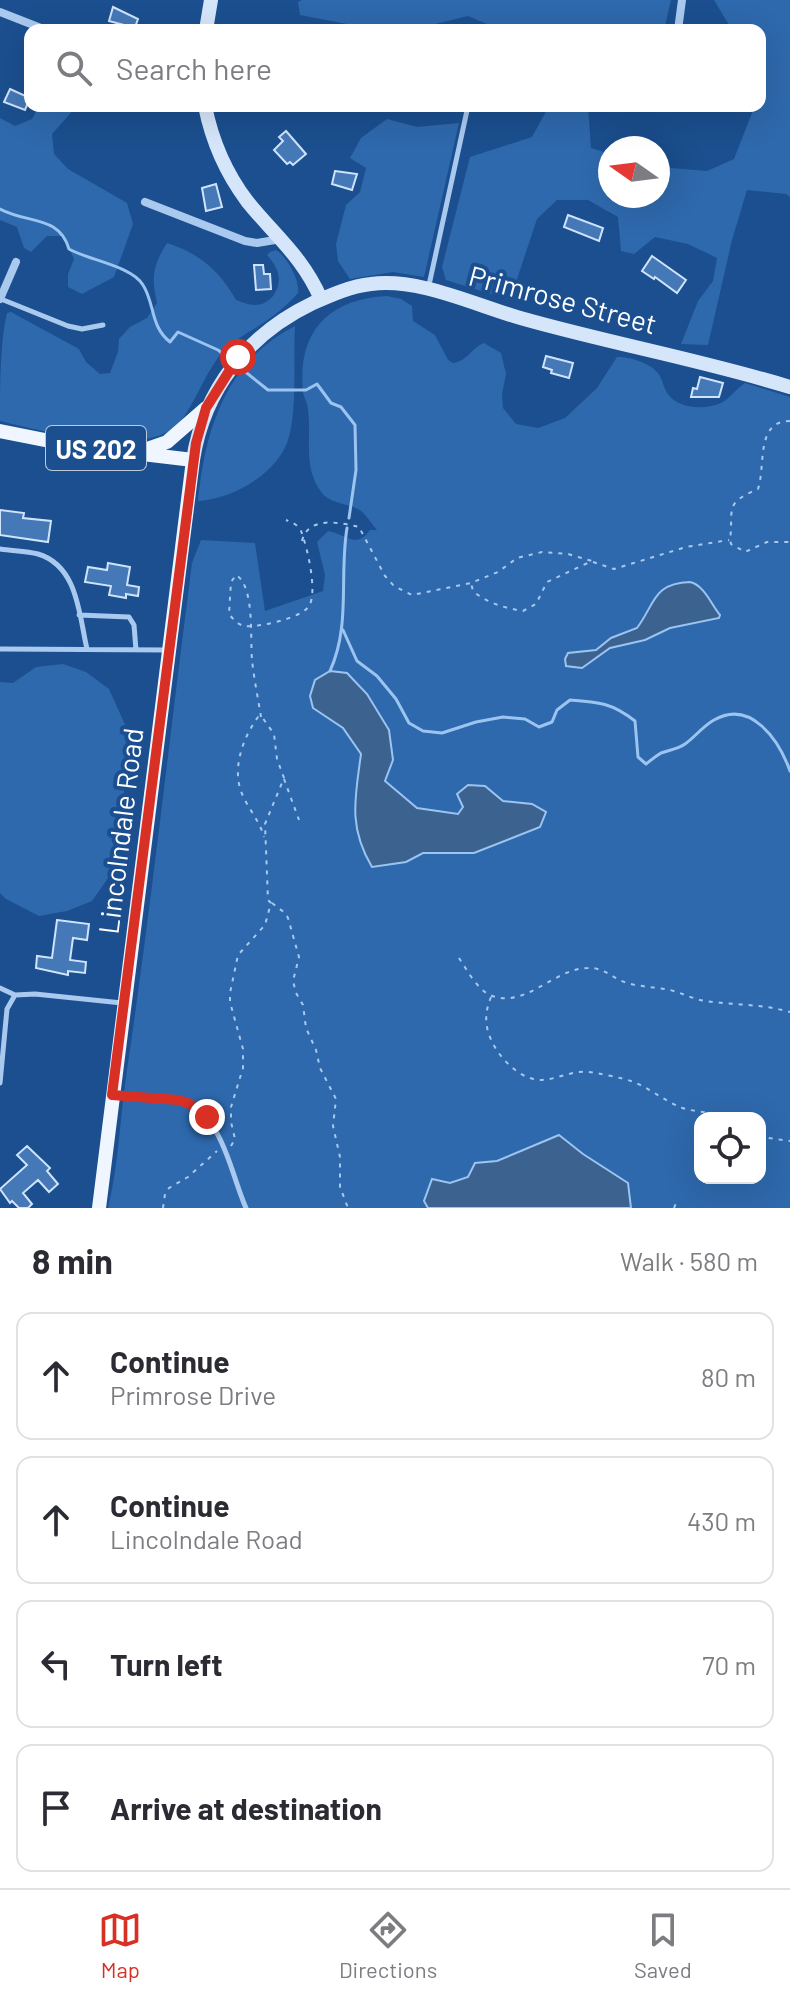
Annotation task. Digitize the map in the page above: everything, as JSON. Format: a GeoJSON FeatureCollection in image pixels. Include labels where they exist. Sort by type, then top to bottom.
{"type":"FeatureCollection","features":[{"type":"Feature","properties":{"kind":"main road"},"geometry":{"type":"LineString","coordinates":[[207,24],[211,0]]}},
{"type":"Feature","properties":{"kind":"main road"},"geometry":{"type":"LineString","coordinates":[[207,112],[215,143],[233,182],[301,261],[321,299]]}},
{"type":"Feature","properties":{"kind":"main road","name":"Primrose Street"},"geometry":{"type":"LineString","coordinates":[[193,460],[206,408],[233,363],[249,346],[286,318],[321,299],[369,284],[388,283],[428,290],[522,319],[726,368],[790,387]]}},
{"type":"Feature","properties":{"kind":"main road"},"geometry":{"type":"LineString","coordinates":[[124,452],[155,448],[167,442],[206,408]]}},
{"type":"Feature","properties":{"kind":"main road","name":"US 202"},"geometry":{"type":"LineString","coordinates":[[0,431],[38,440],[193,460]]}},
{"type":"Feature","properties":{"kind":"main road","name":"Lincolndale Road"},"geometry":{"type":"LineString","coordinates":[[99,1208],[193,460]]}},
{"type":"Feature","properties":{"kind":"street"},"geometry":{"type":"LineString","coordinates":[[679,24],[682,0]]}},
{"type":"Feature","properties":{"kind":"street"},"geometry":{"type":"LineString","coordinates":[[0,12],[31,24]]}},
{"type":"Feature","properties":{"kind":"street"},"geometry":{"type":"LineString","coordinates":[[145,202],[245,241],[281,239]]}},
{"type":"Feature","properties":{"kind":"street"},"geometry":{"type":"LineString","coordinates":[[0,299],[16,262]]}},
{"type":"Feature","properties":{"kind":"lane"},"geometry":{"type":"LineString","coordinates":[[428,290],[467,112]]}},
{"type":"Feature","properties":{"kind":"lane"},"geometry":{"type":"LineString","coordinates":[[0,299],[68,326],[82,329],[103,325]]}},
{"type":"Feature","properties":{"kind":"lane"},"geometry":{"type":"LineString","coordinates":[[0,549],[37,554],[51,560],[72,583],[87,649]]}},
{"type":"Feature","properties":{"kind":"lane"},"geometry":{"type":"LineString","coordinates":[[79,615],[129,617],[134,625],[136,650]]}},
{"type":"Feature","properties":{"kind":"lane"},"geometry":{"type":"LineString","coordinates":[[0,649],[169,650]]}},
{"type":"Feature","properties":{"kind":"lane"},"geometry":{"type":"LineString","coordinates":[[0,988],[15,995],[35,994],[125,1003]]}},
{"type":"Feature","properties":{"kind":"lane"},"geometry":{"type":"LineString","coordinates":[[0,1083],[7,1009],[15,995]]}},
{"type":"Feature","properties":{"kind":"lane"},"geometry":{"type":"LineString","coordinates":[[112,1095],[188,1103],[207,1117],[223,1147],[246,1208]]}},
{"type":"Feature","properties":{"kind":"path"},"geometry":{"type":"LineString","coordinates":[[790,421],[779,421],[771,426],[763,448],[758,489],[743,494],[733,505],[730,540],[731,544],[745,552],[767,542],[790,542]]}},
{"type":"Feature","properties":{"kind":"path"},"geometry":{"type":"LineString","coordinates":[[261,717],[252,658],[251,626],[244,583],[236,575],[231,579],[229,614],[240,625],[251,626],[286,619],[307,610],[313,589],[302,541],[298,527],[286,520]]}},
{"type":"Feature","properties":{"kind":"path"},"geometry":{"type":"LineString","coordinates":[[302,541],[310,527],[317,524],[354,525],[363,533],[385,576],[404,592],[421,595],[471,583],[498,572],[517,558],[542,552],[568,554],[608,568],[686,547],[730,540]]}},
{"type":"Feature","properties":{"kind":"path"},"geometry":{"type":"LineString","coordinates":[[471,583],[473,591],[481,597],[523,611],[536,604],[547,582],[592,561]]}},
{"type":"Feature","properties":{"kind":"path"},"geometry":{"type":"LineString","coordinates":[[261,717],[266,719],[274,734],[277,759],[299,820]]}},
{"type":"Feature","properties":{"kind":"path"},"geometry":{"type":"LineString","coordinates":[[261,717],[247,731],[237,779],[261,826],[269,875],[268,900],[288,918],[299,957],[293,981],[296,993],[303,1005],[306,1028],[320,1068],[336,1099],[333,1126],[340,1157],[340,1187],[348,1208]]}},
{"type":"Feature","properties":{"kind":"path"},"geometry":{"type":"LineString","coordinates":[[264,837],[266,816],[284,778]]}},
{"type":"Feature","properties":{"kind":"path"},"geometry":{"type":"LineString","coordinates":[[163,1208],[169,1188],[188,1177],[205,1159],[234,1143],[231,1107],[243,1068],[243,1049],[230,1002],[235,963],[243,947],[265,925],[271,903]]}},
{"type":"Feature","properties":{"kind":"path"},"geometry":{"type":"LineString","coordinates":[[459,958],[474,980],[491,995],[525,995],[558,975],[591,967],[607,971],[625,983],[670,990],[702,1001],[790,1012]]}},
{"type":"Feature","properties":{"kind":"path"},"geometry":{"type":"LineString","coordinates":[[491,995],[486,1024],[490,1040],[514,1069],[531,1079],[544,1080],[558,1075],[588,1072],[630,1081],[685,1109],[708,1112]]}},
{"type":"Feature","properties":{"kind":"path"},"geometry":{"type":"LineString","coordinates":[[766,1136],[790,1141]]}},
{"type":"Feature","properties":{"kind":"path"},"geometry":{"type":"LineString","coordinates":[[674,1208],[676,1203]]}},
{"type":"Feature","properties":{"kind":"shaded area"},"geometry":{"type":"Polygon","coordinates":[[[671,0],[665,24],[487,24],[468,16],[435,24],[347,24],[300,15],[298,2],[671,0]]]}},
{"type":"Feature","properties":{"kind":"shaded area"},"geometry":{"type":"Polygon","coordinates":[[[714,0],[790,0],[790,197],[747,190],[708,345],[681,344],[698,301],[713,281],[717,258],[688,244],[655,237],[634,254],[621,251],[618,217],[602,208],[670,208],[670,168],[707,171],[734,159],[752,112],[766,112],[766,24],[728,24],[714,0]]]}},
{"type":"Feature","properties":{"kind":"shaded area"},"geometry":{"type":"Polygon","coordinates":[[[36,112],[72,112],[52,134],[54,154],[68,169],[127,203],[133,224],[114,277],[82,294],[68,287],[68,274],[74,259],[64,236],[47,236],[31,252],[24,248],[17,227],[0,220],[0,118],[15,126],[32,119],[36,112]]]}},
{"type":"Feature","properties":{"kind":"shaded area"},"geometry":{"type":"Polygon","coordinates":[[[546,112],[588,112],[591,148],[598,150],[598,206],[588,200],[557,200],[537,219],[510,300],[446,280],[442,267],[470,157],[532,137],[546,112]]]}},
{"type":"Feature","properties":{"kind":"shaded area"},"geometry":{"type":"Polygon","coordinates":[[[387,119],[417,127],[459,123],[424,277],[393,272],[350,279],[338,261],[336,244],[346,205],[360,192],[366,168],[350,158],[361,138],[387,119]]]}},
{"type":"Feature","properties":{"kind":"shaded area"},"geometry":{"type":"Polygon","coordinates":[[[167,243],[199,258],[216,272],[236,300],[253,305],[268,301],[276,292],[278,272],[267,255],[276,250],[292,269],[298,293],[275,315],[226,349],[181,420],[160,435],[139,440],[90,439],[0,421],[0,381],[7,313],[11,312],[79,349],[86,362],[100,374],[110,373],[119,339],[130,327],[147,318],[157,303],[154,272],[167,243]]]}},
{"type":"Feature","properties":{"kind":"shaded area"},"geometry":{"type":"Polygon","coordinates":[[[387,296],[401,299],[412,306],[413,321],[435,335],[448,360],[453,363],[484,343],[501,353],[506,374],[503,408],[516,424],[538,428],[565,418],[597,388],[617,357],[638,361],[654,369],[668,394],[685,405],[700,407],[721,403],[745,383],[790,397],[790,1208],[108,1208],[145,943],[192,563],[201,540],[255,543],[265,611],[323,591],[325,575],[317,542],[328,531],[355,540],[370,530],[377,530],[361,511],[322,493],[310,463],[308,408],[302,371],[305,352],[311,336],[321,323],[348,304],[387,296]]]}},
{"type":"Feature","properties":{"kind":"shaded area"},"geometry":{"type":"Polygon","coordinates":[[[295,326],[293,417],[281,455],[250,484],[224,496],[198,501],[206,448],[223,400],[252,358],[295,326]]]}},
{"type":"Feature","properties":{"kind":"shaded area"},"geometry":{"type":"Polygon","coordinates":[[[690,582],[703,591],[719,618],[670,628],[645,640],[610,648],[582,668],[566,666],[568,653],[596,650],[611,638],[637,628],[656,596],[669,586],[690,582]]]}},
{"type":"Feature","properties":{"kind":"shaded area"},"geometry":{"type":"Polygon","coordinates":[[[63,664],[86,672],[109,689],[127,729],[122,834],[115,868],[92,901],[67,911],[39,916],[0,893],[0,682],[13,683],[36,667],[63,664]]]}},
{"type":"Feature","properties":{"kind":"shaded area"},"geometry":{"type":"Polygon","coordinates":[[[330,671],[347,673],[367,694],[389,730],[393,760],[385,781],[417,808],[458,814],[463,807],[457,794],[468,785],[485,786],[503,801],[532,804],[546,812],[540,827],[474,853],[423,853],[406,862],[372,867],[356,825],[361,754],[343,728],[313,708],[310,696],[315,680],[330,671]]]}},
{"type":"Feature","properties":{"kind":"shaded area"},"geometry":{"type":"Polygon","coordinates":[[[559,1135],[628,1183],[631,1208],[428,1208],[424,1201],[432,1179],[450,1183],[468,1177],[475,1163],[497,1161],[559,1135]]]}},
{"type":"Feature","properties":{"kind":"building"},"geometry":{"type":"Polygon","coordinates":[[[113,7],[138,19],[136,24],[109,21],[113,7]]]}},
{"type":"Feature","properties":{"kind":"building"},"geometry":{"type":"Polygon","coordinates":[[[10,89],[24,95],[24,110],[4,102],[10,89]]]}},
{"type":"Feature","properties":{"kind":"building"},"geometry":{"type":"Polygon","coordinates":[[[286,131],[306,154],[293,165],[290,162],[287,164],[274,150],[283,141],[279,137],[286,131]]]}},
{"type":"Feature","properties":{"kind":"building"},"geometry":{"type":"Polygon","coordinates":[[[335,171],[357,174],[352,190],[332,184],[335,171]]]}},
{"type":"Feature","properties":{"kind":"building"},"geometry":{"type":"Polygon","coordinates":[[[216,184],[222,207],[206,211],[202,188],[216,184]]]}},
{"type":"Feature","properties":{"kind":"building"},"geometry":{"type":"Polygon","coordinates":[[[568,215],[603,228],[599,241],[564,227],[568,215]]]}},
{"type":"Feature","properties":{"kind":"building"},"geometry":{"type":"Polygon","coordinates":[[[652,256],[686,280],[677,293],[642,271],[652,256]]]}},
{"type":"Feature","properties":{"kind":"building"},"geometry":{"type":"Polygon","coordinates":[[[254,265],[263,265],[264,274],[270,274],[271,289],[256,290],[254,265]]]}},
{"type":"Feature","properties":{"kind":"building"},"geometry":{"type":"Polygon","coordinates":[[[546,356],[573,363],[569,378],[551,373],[552,370],[543,367],[546,356]]]}},
{"type":"Feature","properties":{"kind":"building"},"geometry":{"type":"Polygon","coordinates":[[[700,377],[723,383],[719,397],[691,397],[700,377]]]}},
{"type":"Feature","properties":{"kind":"building"},"geometry":{"type":"Polygon","coordinates":[[[0,510],[24,513],[23,518],[51,521],[48,542],[0,535],[0,510]]]}},
{"type":"Feature","properties":{"kind":"building"},"geometry":{"type":"Polygon","coordinates":[[[108,563],[130,567],[127,585],[139,587],[138,596],[126,594],[126,598],[109,595],[111,586],[85,582],[88,567],[107,570],[108,563]]]}},
{"type":"Feature","properties":{"kind":"building"},"geometry":{"type":"Polygon","coordinates":[[[57,920],[89,924],[87,940],[73,938],[70,960],[86,962],[85,973],[68,971],[68,975],[36,968],[37,956],[52,958],[57,920]]]}},
{"type":"Feature","properties":{"kind":"building"},"geometry":{"type":"Polygon","coordinates":[[[27,1146],[50,1168],[47,1171],[58,1184],[49,1192],[38,1180],[23,1193],[32,1204],[28,1208],[19,1208],[12,1201],[10,1203],[0,1189],[27,1165],[17,1155],[27,1146]]]}},
{"type":"Feature","properties":{"kind":"waterway"},"geometry":{"type":"LineString","coordinates":[[0,209],[50,225],[64,238],[69,249],[120,268],[137,278],[147,292],[159,329],[170,342],[178,332],[218,350],[232,361]]}},
{"type":"Feature","properties":{"kind":"waterway"},"geometry":{"type":"LineString","coordinates":[[238,366],[268,390],[306,390],[317,384],[331,403],[341,407],[355,425],[356,470],[349,518]]}},
{"type":"Feature","properties":{"kind":"waterway"},"geometry":{"type":"LineString","coordinates":[[330,671],[340,636],[347,528]]}},
{"type":"Feature","properties":{"kind":"waterway"},"geometry":{"type":"LineString","coordinates":[[343,630],[357,661],[377,676],[396,699],[409,723],[423,731],[442,733],[503,717],[525,719],[539,727],[552,722],[557,710],[570,700],[597,703],[619,710],[635,721],[638,757],[646,764],[661,753],[685,744],[714,720],[727,715],[740,715],[762,726],[771,736],[790,771]]}},
{"type":"Feature","properties":{"kind":"route"},"geometry":{"type":"LineString","coordinates":[[207,1117],[188,1103],[178,1100],[112,1095],[196,443],[206,408],[238,357]]}}]}
